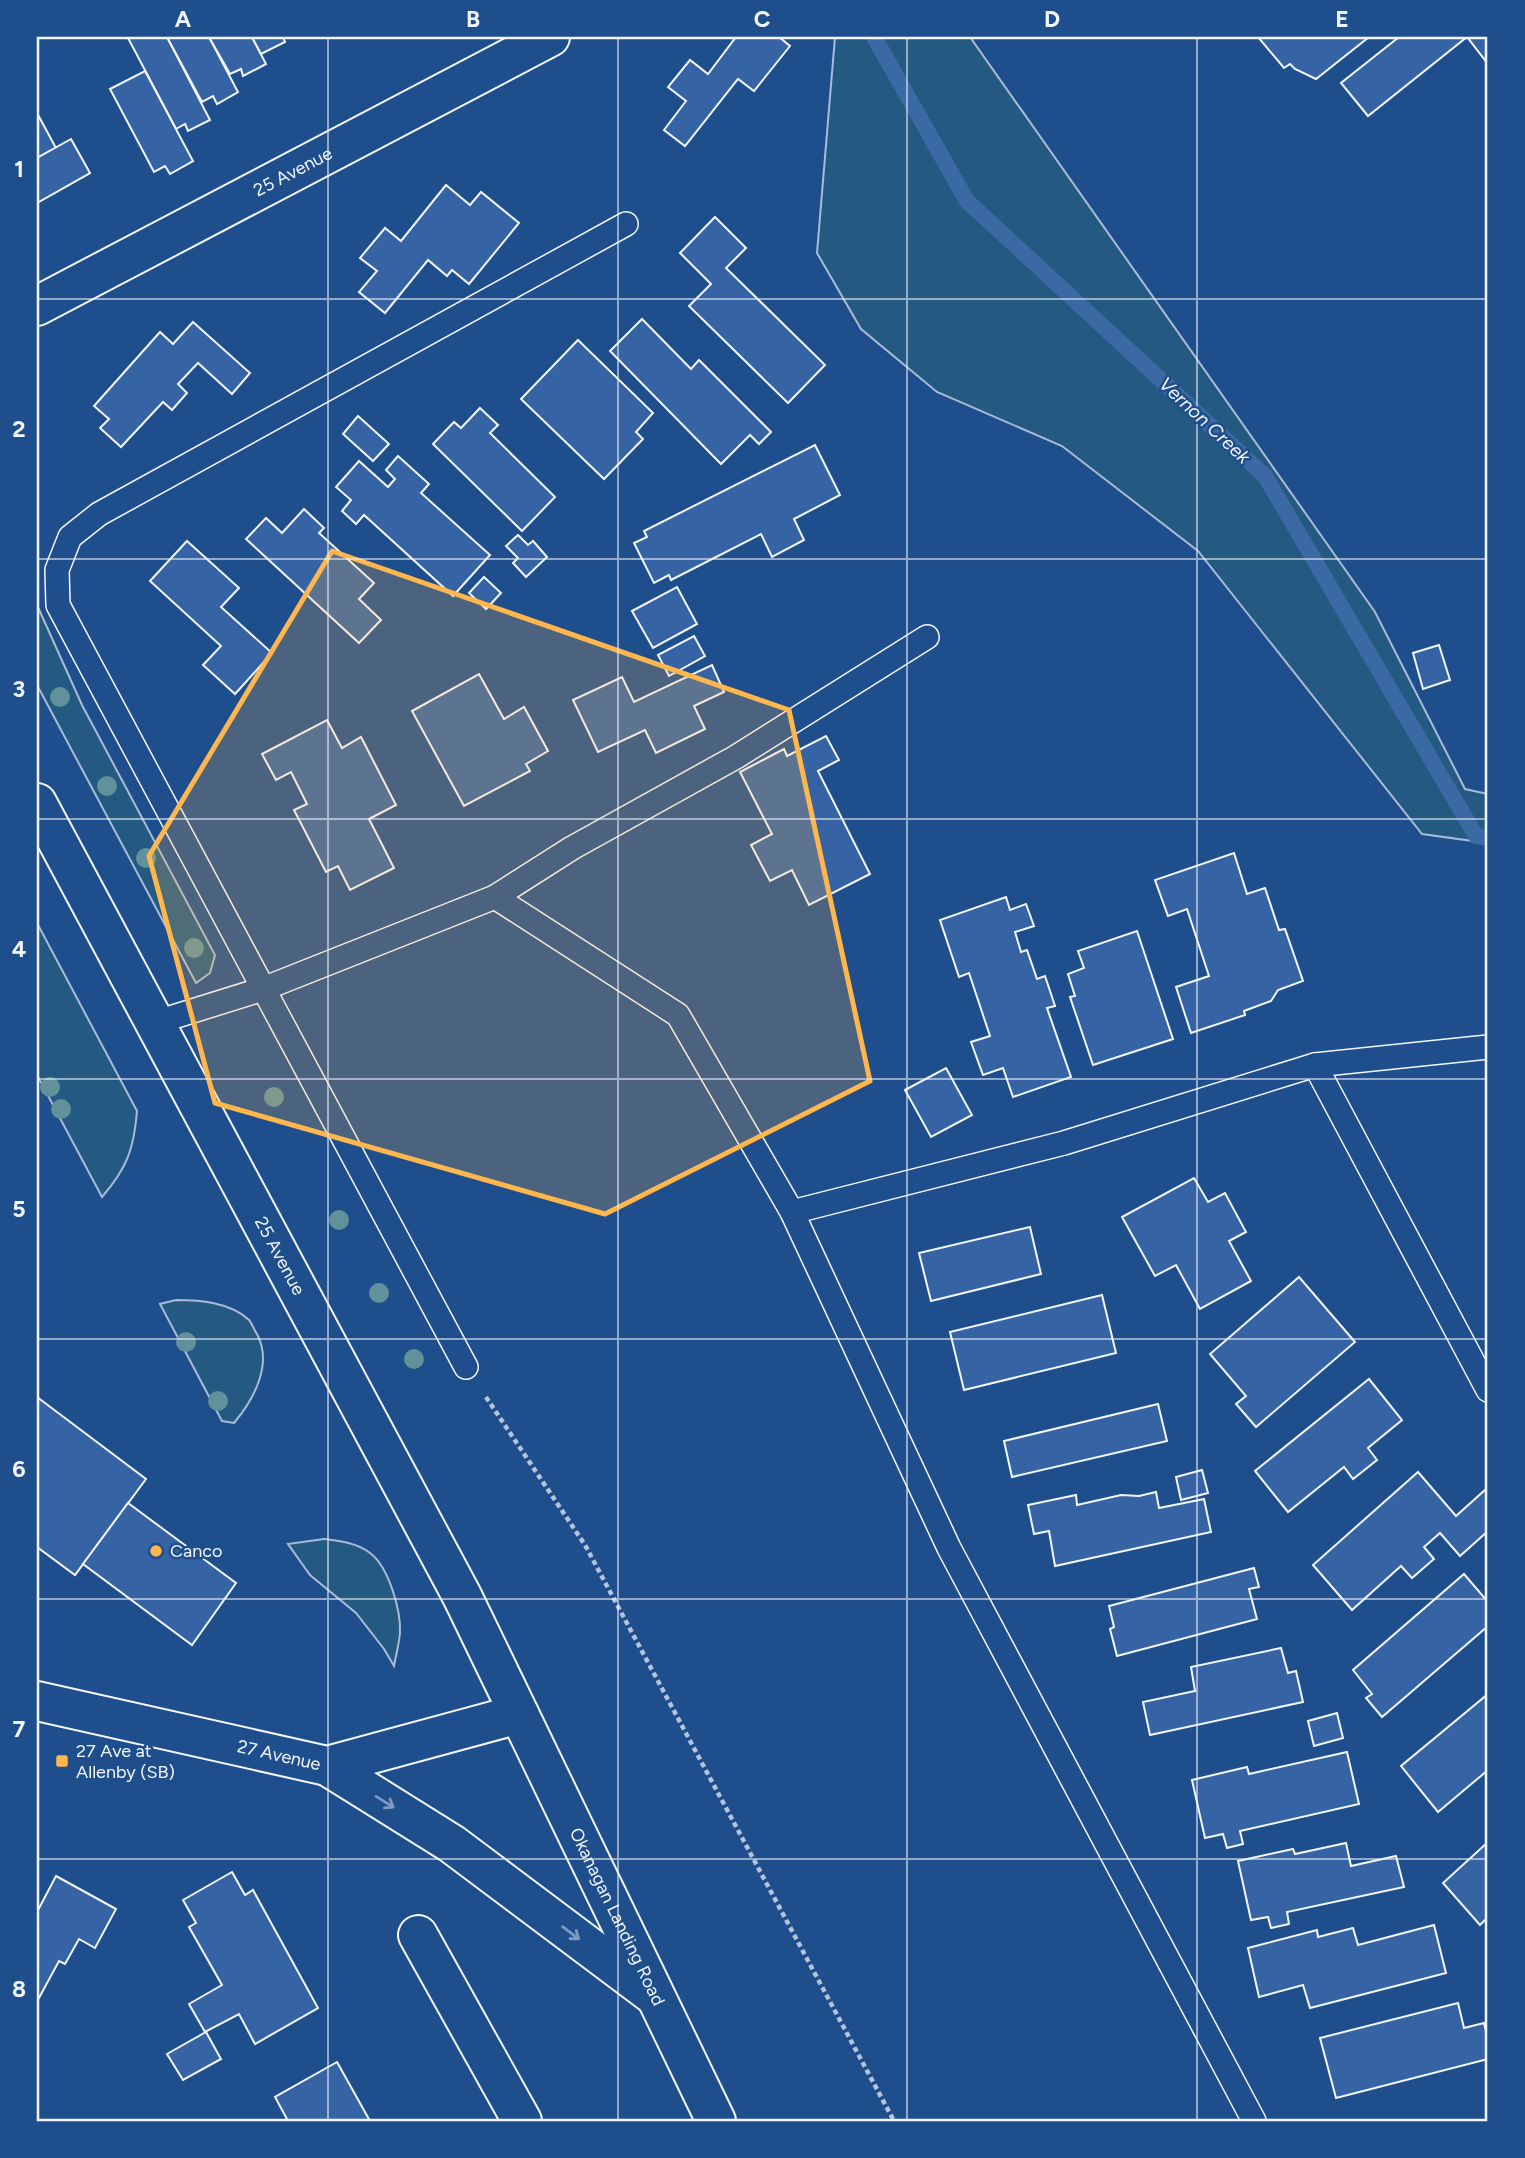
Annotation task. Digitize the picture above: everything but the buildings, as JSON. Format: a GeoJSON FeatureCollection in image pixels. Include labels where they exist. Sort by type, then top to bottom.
{"type":"FeatureCollection","features":[{"type":"Feature","properties":{"kind":"street","name":"25 Avenue"},"geometry":{"type":"LineString","coordinates":[[37,306],[550,37]]}},
{"type":"Feature","properties":{"kind":"street","name":"25 Avenue"},"geometry":{"type":"LineString","coordinates":[[37,803],[462,1596],[519,1714]]}},
{"type":"Feature","properties":{"kind":"street","name":"27 Avenue"},"geometry":{"type":"LineString","coordinates":[[37,1701],[327,1766],[519,1714]]}},
{"type":"Feature","properties":{"kind":"street","name":"Okanagan Landing Road"},"geometry":{"type":"LineString","coordinates":[[519,1714],[652,1994],[716,2121]]}},
{"type":"Feature","properties":{"kind":"street"},"geometry":{"type":"LineString","coordinates":[[327,1766],[452,1844],[652,1994]]}},
{"type":"Feature","properties":{"kind":"street"},"geometry":{"type":"LineString","coordinates":[[418,1935],[522,2121]]}},
{"type":"Feature","properties":{"kind":"lane"},"geometry":{"type":"LineString","coordinates":[[466,1367],[58,605],[57,570],[70,537],[99,514],[626,224]]}},
{"type":"Feature","properties":{"kind":"lane"},"geometry":{"type":"LineString","coordinates":[[154,1023],[263,989],[495,897],[572,848],[736,757],[927,637]]}},
{"type":"Feature","properties":{"kind":"lane"},"geometry":{"type":"LineString","coordinates":[[495,897],[678,1016],[792,1212],[949,1548],[1254,2121]]}},
{"type":"Feature","properties":{"kind":"lane"},"geometry":{"type":"LineString","coordinates":[[792,1212],[1064,1143],[1315,1065],[1488,1047]]}},
{"type":"Feature","properties":{"kind":"lane"},"geometry":{"type":"LineString","coordinates":[[1315,1065],[1488,1390]]}},
{"type":"Feature","properties":{"kind":"path"},"geometry":{"type":"LineString","coordinates":[[466,1367],[585,1545],[894,2121]]}},
{"type":"Feature","properties":{"kind":"highlighted area"},"geometry":{"type":"Polygon","coordinates":[[[332,551],[789,710],[870,1081],[605,1214],[215,1103],[149,856],[332,551]]]}},
{"type":"Feature","properties":{"kind":"shaded area"},"geometry":{"type":"Polygon","coordinates":[[[835,37],[970,37],[1375,612],[1465,789],[1488,794],[1488,843],[1422,834],[1198,551],[1062,446],[937,392],[861,329],[817,253],[835,37]]]}},
{"type":"Feature","properties":{"kind":"shaded area"},"geometry":{"type":"Polygon","coordinates":[[[37,605],[82,705],[215,955],[210,973],[196,983],[37,685],[37,605]]]}},
{"type":"Feature","properties":{"kind":"shaded area"},"geometry":{"type":"Polygon","coordinates":[[[37,923],[137,1111],[128,1157],[118,1177],[102,1197],[37,1075],[37,923]]]}},
{"type":"Feature","properties":{"kind":"shaded area"},"geometry":{"type":"Polygon","coordinates":[[[176,1300],[204,1302],[233,1309],[249,1320],[257,1334],[263,1357],[259,1381],[234,1423],[222,1421],[160,1304],[176,1300]]]}},
{"type":"Feature","properties":{"kind":"shaded area"},"geometry":{"type":"Polygon","coordinates":[[[324,1539],[360,1547],[370,1553],[383,1568],[393,1590],[400,1624],[394,1666],[356,1613],[310,1575],[288,1544],[324,1539]]]}},
{"type":"Feature","properties":{"kind":"waterway","name":"Vernon Creek"},"geometry":{"type":"LineString","coordinates":[[874,37],[967,201],[1265,476],[1476,836],[1488,838]]}},
{"type":"Feature","properties":{"kind":"place","name":"Canco"},"geometry":{"type":"Point","coordinates":[156,1551]}},
{"type":"Feature","properties":{"kind":"place","name":"27 Ave at Allenby (SB)"},"geometry":{"type":"Point","coordinates":[62,1761]}}]}
